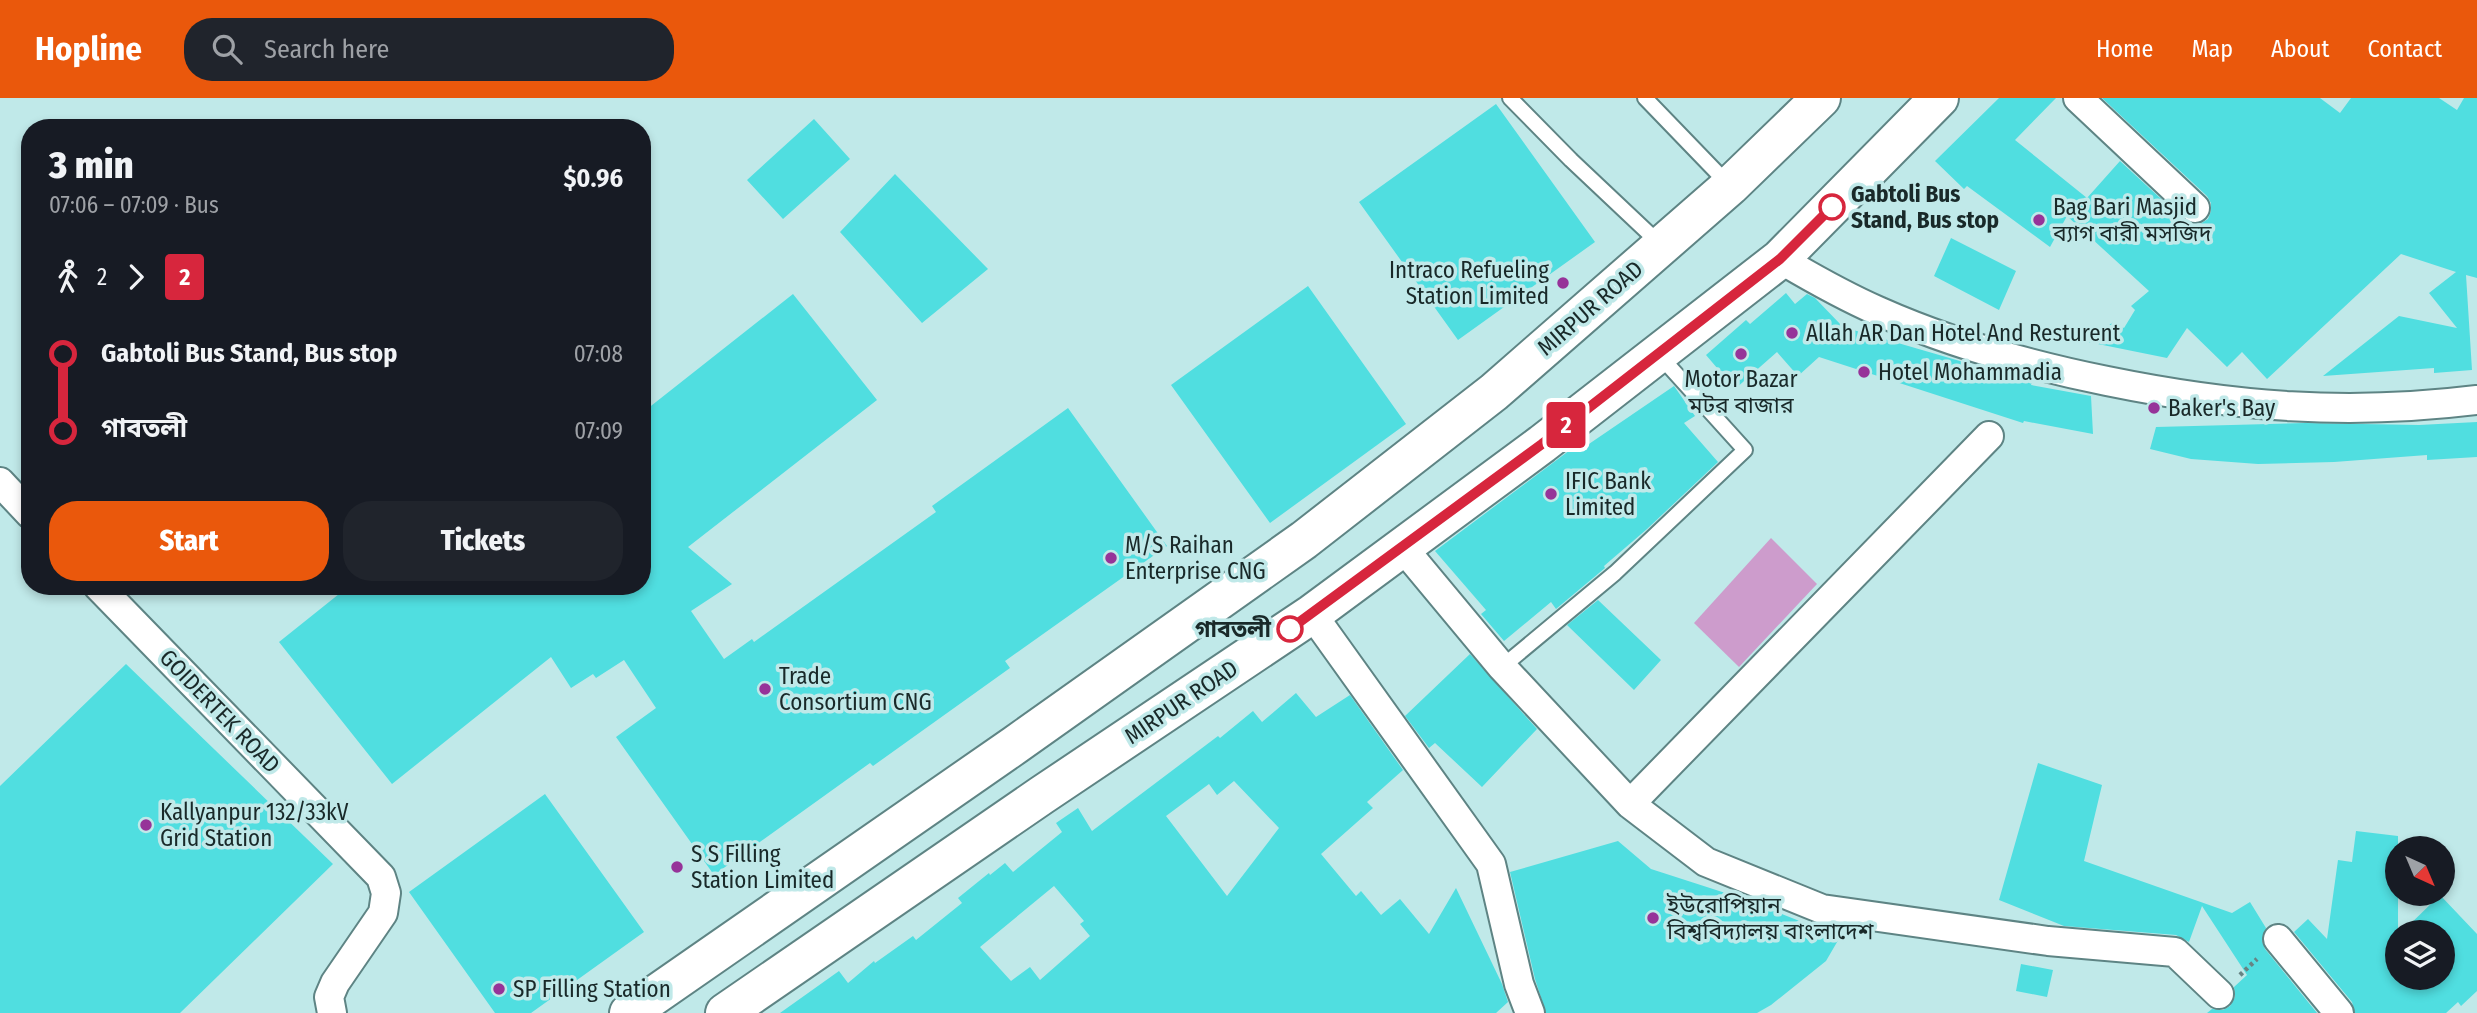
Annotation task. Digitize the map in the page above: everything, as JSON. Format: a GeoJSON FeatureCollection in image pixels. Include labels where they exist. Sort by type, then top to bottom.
{"type":"FeatureCollection","features":[{"type":"Feature","properties":{"kind":"highway","name":"MIRPUR ROAD"},"geometry":{"type":"LineString","coordinates":[[629,1013],[1304,541],[1494,392],[1730,186],[1821,98]]}},
{"type":"Feature","properties":{"kind":"highway","name":"MIRPUR ROAD"},"geometry":{"type":"LineString","coordinates":[[725,1013],[1312,614],[1542,444],[1780,259],[1939,98]]}},
{"type":"Feature","properties":{"kind":"street"},"geometry":{"type":"LineString","coordinates":[[2078,98],[2195,208]]}},
{"type":"Feature","properties":{"kind":"street"},"geometry":{"type":"LineString","coordinates":[[1780,259],[1879,312],[1963,345],[2038,367],[2159,391],[2250,405],[2353,410],[2477,400]]}},
{"type":"Feature","properties":{"kind":"street"},"geometry":{"type":"LineString","coordinates":[[1630,804],[1989,436]]}},
{"type":"Feature","properties":{"kind":"street"},"geometry":{"type":"LineString","coordinates":[[0,482],[21,504]]}},
{"type":"Feature","properties":{"kind":"street"},"geometry":{"type":"LineString","coordinates":[[1403,548],[1502,667],[1630,804],[1706,862],[1822,909],[2048,941],[2175,952],[2219,994]]}},
{"type":"Feature","properties":{"kind":"street","name":"GOIDERTEK ROAD"},"geometry":{"type":"LineString","coordinates":[[107,595],[381,877],[386,893],[383,913],[335,983],[329,997],[332,1013]]}},
{"type":"Feature","properties":{"kind":"street"},"geometry":{"type":"LineString","coordinates":[[1312,614],[1491,864],[1519,984],[1530,1013]]}},
{"type":"Feature","properties":{"kind":"street"},"geometry":{"type":"LineString","coordinates":[[2278,939],[2339,1013]]}},
{"type":"Feature","properties":{"kind":"lane"},"geometry":{"type":"LineString","coordinates":[[1510,98],[1661,245]]}},
{"type":"Feature","properties":{"kind":"lane"},"geometry":{"type":"LineString","coordinates":[[1645,98],[1730,186]]}},
{"type":"Feature","properties":{"kind":"lane"},"geometry":{"type":"LineString","coordinates":[[1502,667],[1615,573],[1745,450],[1658,354]]}},
{"type":"Feature","properties":{"kind":"shaded area"},"geometry":{"type":"Polygon","coordinates":[[[1771,538],[1817,584],[1739,667],[1694,623],[1771,538]]]}},
{"type":"Feature","properties":{"kind":"building"},"geometry":{"type":"Polygon","coordinates":[[[1999,98],[2056,98],[2015,140],[2087,198],[2120,161],[2184,220],[2200,224],[2208,219],[2211,211],[2207,196],[2102,98],[2320,98],[2340,113],[2351,98],[2439,98],[2457,110],[2464,98],[2477,98],[2477,278],[2466,275],[2472,370],[2434,373],[2434,368],[2323,376],[2399,316],[2457,328],[2429,293],[2456,272],[2401,254],[2267,379],[2242,352],[2227,367],[2187,328],[2167,358],[2088,342],[2113,322],[2124,328],[2135,310],[2131,306],[2149,291],[2067,216],[2050,247],[1967,186],[1964,189],[1935,161],[1999,98]]]}},
{"type":"Feature","properties":{"kind":"building"},"geometry":{"type":"Polygon","coordinates":[[[1496,104],[1595,242],[1458,340],[1359,202],[1496,104]]]}},
{"type":"Feature","properties":{"kind":"building"},"geometry":{"type":"Polygon","coordinates":[[[814,119],[850,159],[783,219],[747,180],[814,119]]]}},
{"type":"Feature","properties":{"kind":"building"},"geometry":{"type":"Polygon","coordinates":[[[895,174],[988,269],[922,323],[840,232],[895,174]]]}},
{"type":"Feature","properties":{"kind":"building"},"geometry":{"type":"Polygon","coordinates":[[[1951,238],[2016,271],[1999,310],[1934,276],[1951,238]]]}},
{"type":"Feature","properties":{"kind":"building"},"geometry":{"type":"Polygon","coordinates":[[[1308,286],[1406,424],[1270,523],[1171,385],[1308,286]]]}},
{"type":"Feature","properties":{"kind":"building"},"geometry":{"type":"Polygon","coordinates":[[[1786,293],[1795,304],[1807,294],[1815,298],[1843,327],[2032,382],[2031,385],[2091,396],[2093,434],[2024,421],[2023,423],[1819,357],[1798,376],[1777,352],[1735,389],[1706,355],[1746,320],[1750,324],[1786,293]]]}},
{"type":"Feature","properties":{"kind":"building"},"geometry":{"type":"Polygon","coordinates":[[[793,294],[877,400],[688,547],[732,584],[691,611],[724,659],[752,639],[754,642],[936,512],[932,506],[1068,408],[1167,546],[1005,661],[1010,668],[873,766],[870,763],[714,875],[616,737],[656,708],[624,660],[596,678],[593,674],[571,688],[551,657],[392,784],[279,642],[338,595],[651,595],[651,406],[793,294]]]}},
{"type":"Feature","properties":{"kind":"building"},"geometry":{"type":"Polygon","coordinates":[[[1674,386],[1695,416],[1684,423],[1718,462],[1604,566],[1605,568],[1556,609],[1551,602],[1504,641],[1481,614],[1486,610],[1435,551],[1582,441],[1586,446],[1674,386]]]}},
{"type":"Feature","properties":{"kind":"building"},"geometry":{"type":"Polygon","coordinates":[[[2477,422],[2477,457],[2427,460],[2427,455],[2258,464],[2191,459],[2150,449],[2156,427],[2477,422]]]}},
{"type":"Feature","properties":{"kind":"building"},"geometry":{"type":"Polygon","coordinates":[[[1598,600],[1661,660],[1634,690],[1567,625],[1598,600]]]}},
{"type":"Feature","properties":{"kind":"building"},"geometry":{"type":"Polygon","coordinates":[[[1470,654],[1537,729],[1482,787],[1435,743],[1429,748],[1405,716],[1470,654]]]}},
{"type":"Feature","properties":{"kind":"building","name":"Kallyanpur 132/33kV Grid Station"},"geometry":{"type":"Polygon","coordinates":[[[126,664],[333,864],[180,1013],[0,1013],[0,786],[126,664]]]}},
{"type":"Feature","properties":{"kind":"building"},"geometry":{"type":"Polygon","coordinates":[[[1296,693],[1316,717],[1350,695],[1403,770],[1367,802],[1373,808],[1321,854],[1356,896],[1361,891],[1381,915],[1400,899],[1429,934],[1456,888],[1508,1002],[1496,1013],[780,1013],[839,971],[848,983],[874,961],[875,963],[913,936],[916,940],[962,903],[958,898],[989,873],[990,875],[1005,863],[1013,872],[1062,832],[1056,823],[1078,808],[1092,831],[1253,711],[1262,722],[1296,693]],[[1234,781],[1217,795],[1209,784],[1166,816],[1227,896],[1279,828],[1234,781]],[[1054,886],[980,947],[1011,981],[1030,967],[1040,980],[1090,936],[1080,924],[1084,921],[1054,886]]]}},
{"type":"Feature","properties":{"kind":"building"},"geometry":{"type":"Polygon","coordinates":[[[2038,763],[2102,785],[2084,861],[2232,913],[2250,902],[2266,928],[2262,941],[2265,949],[2317,1013],[2207,1013],[2212,1009],[2223,1010],[2230,1006],[2235,997],[2234,987],[2247,975],[2202,906],[2189,942],[2176,935],[2064,926],[1999,900],[2038,763]]]}},
{"type":"Feature","properties":{"kind":"building"},"geometry":{"type":"Polygon","coordinates":[[[545,794],[644,932],[531,1013],[495,1013],[409,892],[545,794]]]}},
{"type":"Feature","properties":{"kind":"building"},"geometry":{"type":"Polygon","coordinates":[[[2356,831],[2398,836],[2385,836],[2385,906],[2398,906],[2398,920],[2385,920],[2385,990],[2455,990],[2455,920],[2414,920],[2429,906],[2450,906],[2477,934],[2477,991],[2461,1006],[2458,1002],[2446,1013],[2355,1013],[2352,1002],[2294,932],[2308,919],[2327,939],[2338,860],[2352,862],[2356,831]]]}},
{"type":"Feature","properties":{"kind":"building","name":"ইউরোপিয়ান বিশ্ববিদ্যালয় বাংলাদেশ"},"geometry":{"type":"Polygon","coordinates":[[[1618,841],[1651,869],[1744,899],[1840,937],[1826,961],[1757,1013],[1546,1013],[1535,979],[1510,872],[1618,841]]]}},
{"type":"Feature","properties":{"kind":"building"},"geometry":{"type":"Polygon","coordinates":[[[2021,964],[2053,970],[2047,997],[2016,991],[2021,964]]]}},
{"type":"Feature","properties":{"kind":"bus line","name":"2"},"geometry":{"type":"LineString","coordinates":[[1290,629],[1542,444],[1780,259],[1832,207]]}},
{"type":"Feature","properties":{"kind":"place","name":"Gabtoli Bus Stand, Bus stop"},"geometry":{"type":"Point","coordinates":[1832,207]}},
{"type":"Feature","properties":{"kind":"place","name":"Bag Bari Masjid ব্যাগ বারী মসজিদ"},"geometry":{"type":"Point","coordinates":[2039,220]}},
{"type":"Feature","properties":{"kind":"place","name":"Intraco Refueling Station Limited"},"geometry":{"type":"Point","coordinates":[1563,283]}},
{"type":"Feature","properties":{"kind":"place","name":"Allah AR Dan Hotel And Resturent"},"geometry":{"type":"Point","coordinates":[1792,333]}},
{"type":"Feature","properties":{"kind":"place","name":"Motor Bazar মটর বাজার"},"geometry":{"type":"Point","coordinates":[1741,354]}},
{"type":"Feature","properties":{"kind":"place","name":"Hotel Mohammadia"},"geometry":{"type":"Point","coordinates":[1864,372]}},
{"type":"Feature","properties":{"kind":"place","name":"Baker's Bay"},"geometry":{"type":"Point","coordinates":[2154,408]}},
{"type":"Feature","properties":{"kind":"place","name":"IFIC Bank Limited"},"geometry":{"type":"Point","coordinates":[1551,494]}},
{"type":"Feature","properties":{"kind":"place","name":"M/S Raihan Enterprise CNG"},"geometry":{"type":"Point","coordinates":[1111,558]}},
{"type":"Feature","properties":{"kind":"place","name":"গাবতলী"},"geometry":{"type":"Point","coordinates":[1290,629]}},
{"type":"Feature","properties":{"kind":"place","name":"Trade Consortium CNG"},"geometry":{"type":"Point","coordinates":[765,689]}},
{"type":"Feature","properties":{"kind":"place","name":"Kallyanpur 132/33kV Grid Station"},"geometry":{"type":"Point","coordinates":[146,825]}},
{"type":"Feature","properties":{"kind":"place","name":"S S Filling Station Limited"},"geometry":{"type":"Point","coordinates":[677,867]}},
{"type":"Feature","properties":{"kind":"place","name":"ইউরোপিয়ান বিশ্ববিদ্যালয় বাংলাদেশ"},"geometry":{"type":"Point","coordinates":[1653,918]}},
{"type":"Feature","properties":{"kind":"place","name":"SP Filling Station"},"geometry":{"type":"Point","coordinates":[499,989]}}]}
